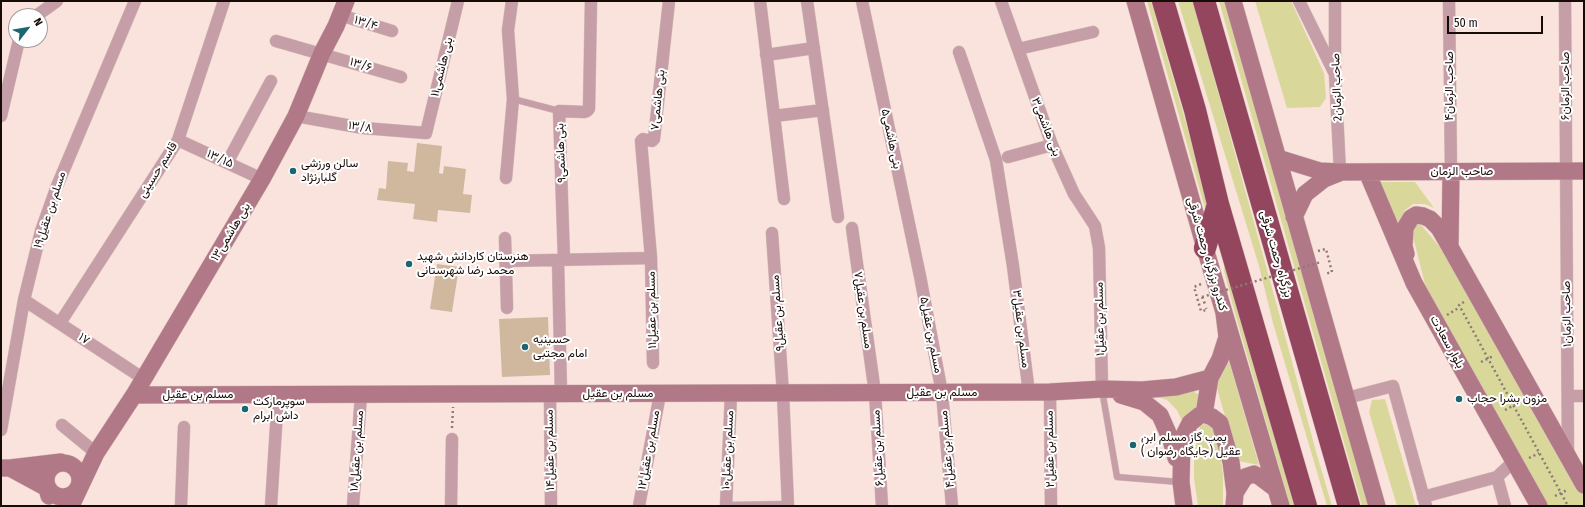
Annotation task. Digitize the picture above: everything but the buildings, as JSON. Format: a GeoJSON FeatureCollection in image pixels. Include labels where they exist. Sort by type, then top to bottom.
{"type":"FeatureCollection","features":[{"type":"Feature","properties":{"kind":"highway"},"geometry":{"type":"LineString","coordinates":[[1162,1],[1194,110],[1218,204],[1306,506]]}},
{"type":"Feature","properties":{"kind":"highway","name":"بزرگراه رحمت شرقی"},"geometry":{"type":"LineString","coordinates":[[1204,1],[1349,506]]}},
{"type":"Feature","properties":{"kind":"highway"},"geometry":{"type":"LineString","coordinates":[[1205,248],[1218,204]]}},
{"type":"Feature","properties":{"kind":"street"},"geometry":{"type":"LineString","coordinates":[[47,8],[57,1]]}},
{"type":"Feature","properties":{"kind":"street","name":"مسلم بن عقیل۱۹"},"geometry":{"type":"LineString","coordinates":[[1,430],[24,300],[41,231],[56,186],[135,1]]}},
{"type":"Feature","properties":{"kind":"street","name":"قاسم حسینی"},"geometry":{"type":"LineString","coordinates":[[60,323],[178,140],[224,1]]}},
{"type":"Feature","properties":{"kind":"street","name":"بنی هاشمی۱۱"},"geometry":{"type":"LineString","coordinates":[[426,133],[458,1]]}},
{"type":"Feature","properties":{"kind":"street"},"geometry":{"type":"LineString","coordinates":[[506,178],[513,99],[508,30],[512,1]]}},
{"type":"Feature","properties":{"kind":"street","name":"بنی هاشمی۹"},"geometry":{"type":"LineString","coordinates":[[555,394],[561,260],[560,112],[584,112],[588,109],[591,1]]}},
{"type":"Feature","properties":{"kind":"street","name":"بنی هاشمی۷"},"geometry":{"type":"LineString","coordinates":[[651,258],[641,141],[643,139],[652,141],[654,139],[669,1]]}},
{"type":"Feature","properties":{"kind":"street"},"geometry":{"type":"LineString","coordinates":[[760,1],[784,199]]}},
{"type":"Feature","properties":{"kind":"street"},"geometry":{"type":"LineString","coordinates":[[807,1],[838,217]]}},
{"type":"Feature","properties":{"kind":"street","name":"بنی هاشمی۵"},"geometry":{"type":"LineString","coordinates":[[862,1],[920,276]]}},
{"type":"Feature","properties":{"kind":"street","name":"بنی هاشمی۳"},"geometry":{"type":"LineString","coordinates":[[1001,1],[1052,145],[1074,194],[1095,226],[1099,248]]}},
{"type":"Feature","properties":{"kind":"street","name":"کندرو بزرگراه رحمت شرقی"},"geometry":{"type":"LineString","coordinates":[[1135,1],[1205,248],[1281,506]]}},
{"type":"Feature","properties":{"kind":"street"},"geometry":{"type":"LineString","coordinates":[[1233,1],[1378,506]]}},
{"type":"Feature","properties":{"kind":"street"},"geometry":{"type":"LineString","coordinates":[[1299,1],[1335,74]]}},
{"type":"Feature","properties":{"kind":"street","name":"2صاحب الزمان"},"geometry":{"type":"LineString","coordinates":[[1335,1],[1335,74],[1340,172]]}},
{"type":"Feature","properties":{"kind":"street","name":"صاحب الزمان۴"},"geometry":{"type":"LineString","coordinates":[[1449,1],[1451,172]]}},
{"type":"Feature","properties":{"kind":"street","name":"صاحب الزمان۶"},"geometry":{"type":"LineString","coordinates":[[1566,1],[1566,171]]}},
{"type":"Feature","properties":{"kind":"street","name":"۱۳/۴"},"geometry":{"type":"LineString","coordinates":[[343,8],[392,31]]}},
{"type":"Feature","properties":{"kind":"street","name":"بنی هاشمی۱۳"},"geometry":{"type":"LineString","coordinates":[[71,506],[78,488],[96,453],[144,379],[262,179],[296,116],[322,53],[343,8]]}},
{"type":"Feature","properties":{"kind":"street"},"geometry":{"type":"LineString","coordinates":[[1018,49],[1093,32]]}},
{"type":"Feature","properties":{"kind":"street","name":"۱۳/۶"},"geometry":{"type":"LineString","coordinates":[[276,41],[401,77]]}},
{"type":"Feature","properties":{"kind":"street"},"geometry":{"type":"LineString","coordinates":[[1,116],[17,48]]}},
{"type":"Feature","properties":{"kind":"street"},"geometry":{"type":"LineString","coordinates":[[766,56],[814,48]]}},
{"type":"Feature","properties":{"kind":"street","name":"مسلم بن عقیل۳"},"geometry":{"type":"LineString","coordinates":[[959,52],[996,160],[1013,266],[1029,393]]}},
{"type":"Feature","properties":{"kind":"street"},"geometry":{"type":"LineString","coordinates":[[228,163],[270,81]]}},
{"type":"Feature","properties":{"kind":"street"},"geometry":{"type":"LineString","coordinates":[[774,116],[823,110]]}},
{"type":"Feature","properties":{"kind":"street","name":"۱۳/۸"},"geometry":{"type":"LineString","coordinates":[[296,116],[363,128],[426,133]]}},
{"type":"Feature","properties":{"kind":"street","name":"۱۳/۱۵"},"geometry":{"type":"LineString","coordinates":[[178,140],[262,179]]}},
{"type":"Feature","properties":{"kind":"street"},"geometry":{"type":"LineString","coordinates":[[1008,157],[1052,145]]}},
{"type":"Feature","properties":{"kind":"street","name":"صاحب الزمان"},"geometry":{"type":"LineString","coordinates":[[1278,158],[1320,171],[1340,172],[1584,171]]}},
{"type":"Feature","properties":{"kind":"street","name":"صاحب الزمان۱"},"geometry":{"type":"LineString","coordinates":[[1566,171],[1568,457]]}},
{"type":"Feature","properties":{"kind":"street"},"geometry":{"type":"LineString","coordinates":[[1294,217],[1305,194],[1324,179],[1340,172]]}},
{"type":"Feature","properties":{"kind":"street","name":"بلوار سعادت"},"geometry":{"type":"LineString","coordinates":[[1366,172],[1414,283],[1539,506]]}},
{"type":"Feature","properties":{"kind":"street"},"geometry":{"type":"LineString","coordinates":[[1450,247],[1451,172]]}},
{"type":"Feature","properties":{"kind":"street"},"geometry":{"type":"LineString","coordinates":[[1414,283],[1404,246],[1405,228],[1411,218],[1416,215],[1430,219],[1439,228],[1584,485]]}},
{"type":"Feature","properties":{"kind":"street","name":"مسلم بن عقیل۷"},"geometry":{"type":"LineString","coordinates":[[852,228],[875,393]]}},
{"type":"Feature","properties":{"kind":"street","name":"مسلم بن عقیل۹"},"geometry":{"type":"LineString","coordinates":[[772,233],[783,394],[788,505]]}},
{"type":"Feature","properties":{"kind":"street"},"geometry":{"type":"LineString","coordinates":[[505,238],[507,308]]}},
{"type":"Feature","properties":{"kind":"street","name":"مسلم بن عقیل۱"},"geometry":{"type":"LineString","coordinates":[[1099,248],[1102,389]]}},
{"type":"Feature","properties":{"kind":"street"},"geometry":{"type":"LineString","coordinates":[[506,261],[651,258]]}},
{"type":"Feature","properties":{"kind":"street","name":"مسلم بن عقیل۱۱"},"geometry":{"type":"LineString","coordinates":[[651,258],[653,363]]}},
{"type":"Feature","properties":{"kind":"street","name":"مسلم بن عقیل۵"},"geometry":{"type":"LineString","coordinates":[[920,276],[942,393]]}},
{"type":"Feature","properties":{"kind":"street","name":"۱۷"},"geometry":{"type":"LineString","coordinates":[[24,300],[144,379]]}},
{"type":"Feature","properties":{"kind":"street"},"geometry":{"type":"LineString","coordinates":[[1181,482],[1182,439],[1190,423],[1204,414],[1210,378],[1220,359],[1227,337],[1224,313]]}},
{"type":"Feature","properties":{"kind":"street","name":"مسلم بن عقیل"},"geometry":{"type":"LineString","coordinates":[[134,395],[1029,393],[1102,389],[1142,390],[1176,388],[1210,378]]}},
{"type":"Feature","properties":{"kind":"street"},"geometry":{"type":"LineString","coordinates":[[1347,398],[1394,386],[1425,502],[1497,477],[1513,462]]}},
{"type":"Feature","properties":{"kind":"street"},"geometry":{"type":"LineString","coordinates":[[1102,389],[1144,402],[1160,415],[1171,440],[1181,482],[1184,506]]}},
{"type":"Feature","properties":{"kind":"street","name":"مسلم بن عقیل۲"},"geometry":{"type":"LineString","coordinates":[[1050,392],[1051,506]]}},
{"type":"Feature","properties":{"kind":"street","name":"مسلم بن عقیل۶"},"geometry":{"type":"LineString","coordinates":[[875,393],[881,505]]}},
{"type":"Feature","properties":{"kind":"street","name":"مسلم بن عقیل۴"},"geometry":{"type":"LineString","coordinates":[[942,393],[952,506]]}},
{"type":"Feature","properties":{"kind":"street","name":"مسلم بن عقیل۱۴"},"geometry":{"type":"LineString","coordinates":[[551,506],[555,394]]}},
{"type":"Feature","properties":{"kind":"street","name":"مسلم بن عقیل۱۲"},"geometry":{"type":"LineString","coordinates":[[639,506],[660,394]]}},
{"type":"Feature","properties":{"kind":"street","name":"مسلم بن عقیل۱۰"},"geometry":{"type":"LineString","coordinates":[[726,506],[731,394]]}},
{"type":"Feature","properties":{"kind":"street"},"geometry":{"type":"LineString","coordinates":[[271,506],[278,395]]}},
{"type":"Feature","properties":{"kind":"street","name":"مسلم بن عقیل۱۸"},"geometry":{"type":"LineString","coordinates":[[353,506],[361,395]]}},
{"type":"Feature","properties":{"kind":"street"},"geometry":{"type":"LineString","coordinates":[[1568,396],[1584,396]]}},
{"type":"Feature","properties":{"kind":"street"},"geometry":{"type":"LineString","coordinates":[[1204,414],[1212,417],[1220,423],[1231,462],[1234,499]]}},
{"type":"Feature","properties":{"kind":"street"},"geometry":{"type":"LineString","coordinates":[[62,425],[96,453]]}},
{"type":"Feature","properties":{"kind":"street"},"geometry":{"type":"LineString","coordinates":[[181,506],[184,427]]}},
{"type":"Feature","properties":{"kind":"street"},"geometry":{"type":"LineString","coordinates":[[451,506],[452,439]]}},
{"type":"Feature","properties":{"kind":"street"},"geometry":{"type":"LineString","coordinates":[[50,506],[48,488],[45,480],[50,468],[57,464],[96,453]]}},
{"type":"Feature","properties":{"kind":"street"},"geometry":{"type":"LineString","coordinates":[[69,464],[78,471],[80,482],[78,488],[71,495],[60,497],[55,495],[48,488],[6,468],[69,464]]}},
{"type":"Feature","properties":{"kind":"street"},"geometry":{"type":"LineString","coordinates":[[1234,499],[1245,478],[1254,474],[1260,476],[1276,489]]}},
{"type":"Feature","properties":{"kind":"street"},"geometry":{"type":"LineString","coordinates":[[1497,477],[1505,506]]}},
{"type":"Feature","properties":{"kind":"lane"},"geometry":{"type":"LineString","coordinates":[[513,99],[560,112]]}},
{"type":"Feature","properties":{"kind":"lane"},"geometry":{"type":"LineString","coordinates":[[1102,389],[1117,477],[1181,482]]}},
{"type":"Feature","properties":{"kind":"lane"},"geometry":{"type":"LineString","coordinates":[[726,506],[788,505]]}},
{"type":"Feature","properties":{"kind":"path"},"geometry":{"type":"LineString","coordinates":[[1194,287],[1201,311],[1207,310],[1202,297],[1321,262],[1325,274],[1332,272],[1326,249]]}},
{"type":"Feature","properties":{"kind":"path"},"geometry":{"type":"LineString","coordinates":[[1477,294],[1459,305],[1568,506]]}},
{"type":"Feature","properties":{"kind":"path"},"geometry":{"type":"LineString","coordinates":[[1481,362],[1493,356]]}},
{"type":"Feature","properties":{"kind":"path"},"geometry":{"type":"LineString","coordinates":[[452,439],[454,395]]}},
{"type":"Feature","properties":{"kind":"path"},"geometry":{"type":"LineString","coordinates":[[1505,410],[1520,402]]}},
{"type":"Feature","properties":{"kind":"path"},"geometry":{"type":"LineString","coordinates":[[1555,496],[1567,490]]}},
{"type":"Feature","properties":{"kind":"shaded area"},"geometry":{"type":"Polygon","coordinates":[[[1147,1],[1151,1],[1209,203],[1207,216],[1147,1]]]}},
{"type":"Feature","properties":{"kind":"shaded area"},"geometry":{"type":"Polygon","coordinates":[[[1178,1],[1193,1],[1332,506],[1327,506],[1273,323],[1259,266],[1178,1]]]}},
{"type":"Feature","properties":{"kind":"shaded area"},"geometry":{"type":"Polygon","coordinates":[[[1219,1],[1225,1],[1369,506],[1362,506],[1219,1]]]}},
{"type":"Feature","properties":{"kind":"shaded area"},"geometry":{"type":"Polygon","coordinates":[[[1255,1],[1291,1],[1324,73],[1326,98],[1320,107],[1287,108],[1255,1]]]}},
{"type":"Feature","properties":{"kind":"shaded area"},"geometry":{"type":"Polygon","coordinates":[[[1379,182],[1415,182],[1434,208],[1425,204],[1413,204],[1404,211],[1401,227],[1377,186],[1379,182]]]}},
{"type":"Feature","properties":{"kind":"shaded area"},"geometry":{"type":"Polygon","coordinates":[[[1414,222],[1422,226],[1459,270],[1584,497],[1584,506],[1545,506],[1426,288],[1411,229],[1414,222]]]}},
{"type":"Feature","properties":{"kind":"shaded area"},"geometry":{"type":"Polygon","coordinates":[[[1225,251],[1296,506],[1290,506],[1234,310],[1224,271],[1225,251]]]}},
{"type":"Feature","properties":{"kind":"shaded area"},"geometry":{"type":"Polygon","coordinates":[[[1229,361],[1259,465],[1238,461],[1216,385],[1229,361]]]}},
{"type":"Feature","properties":{"kind":"shaded area"},"geometry":{"type":"Polygon","coordinates":[[[1192,391],[1198,394],[1200,401],[1184,425],[1177,410],[1167,400],[1147,394],[1192,391]]]}},
{"type":"Feature","properties":{"kind":"shaded area"},"geometry":{"type":"Polygon","coordinates":[[[1385,399],[1416,506],[1397,506],[1369,412],[1372,400],[1385,399]]]}},
{"type":"Feature","properties":{"kind":"shaded area"},"geometry":{"type":"Polygon","coordinates":[[[1204,424],[1210,425],[1214,430],[1220,453],[1223,475],[1223,506],[1198,506],[1194,478],[1194,454],[1200,426],[1204,424]]]}},
{"type":"Feature","properties":{"kind":"place","name":"سالن ورزشی گلبارنژاد"},"geometry":{"type":"Point","coordinates":[293,171]}},
{"type":"Feature","properties":{"kind":"place","name":"هنرستان کاردانش شهید محمد رضا شهرستانی"},"geometry":{"type":"Point","coordinates":[409,264]}},
{"type":"Feature","properties":{"kind":"place","name":"حسینیه امام مجتبی"},"geometry":{"type":"Point","coordinates":[525,347]}},
{"type":"Feature","properties":{"kind":"place","name":"مزون بشرا حجاب"},"geometry":{"type":"Point","coordinates":[1459,399]}},
{"type":"Feature","properties":{"kind":"place","name":"سوپرمارکت داش ابرام"},"geometry":{"type":"Point","coordinates":[245,409]}},
{"type":"Feature","properties":{"kind":"place","name":"پمپ گاز مسلم ابن عقیل (جایگاه رضوان )"},"geometry":{"type":"Point","coordinates":[1133,445]}}]}
